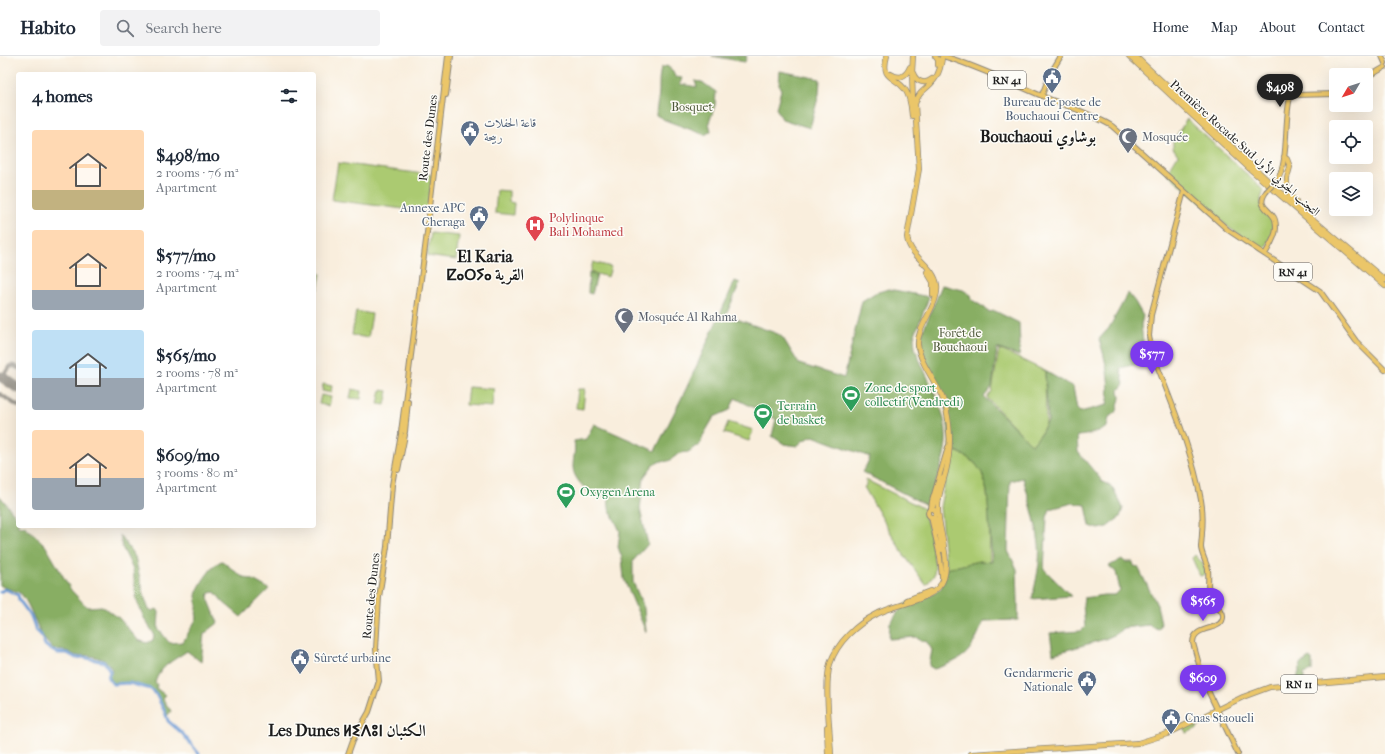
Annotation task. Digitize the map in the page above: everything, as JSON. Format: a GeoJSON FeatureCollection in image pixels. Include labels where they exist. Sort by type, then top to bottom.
{"type":"FeatureCollection","features":[{"type":"Feature","properties":{"kind":"highway"},"geometry":{"type":"LineString","coordinates":[[888,56],[887,67],[893,76],[905,75],[911,68]]}},
{"type":"Feature","properties":{"kind":"highway"},"geometry":{"type":"LineString","coordinates":[[888,56],[885,68],[886,72],[906,91],[914,117]]}},
{"type":"Feature","properties":{"kind":"highway"},"geometry":{"type":"LineString","coordinates":[[829,736],[828,678],[830,663],[838,646],[850,633],[877,614],[936,591],[943,580],[945,572],[938,506],[947,466],[950,439],[946,408],[926,366],[918,345],[920,334],[934,301],[937,287],[933,276],[912,251],[908,240],[908,232],[919,169],[911,68],[913,56]]}},
{"type":"Feature","properties":{"kind":"highway"},"geometry":{"type":"LineString","coordinates":[[911,68],[916,79],[926,82],[933,79],[939,66],[935,56]]}},
{"type":"Feature","properties":{"kind":"highway","name":"Première Rocade Sud التجنب الجنوبي الأول"},"geometry":{"type":"LineString","coordinates":[[1129,56],[1250,169],[1385,286]]}},
{"type":"Feature","properties":{"kind":"highway","name":"Première Rocade Sud التجنب الجنوبي الأول"},"geometry":{"type":"LineString","coordinates":[[1135,56],[1277,189],[1385,280]]}},
{"type":"Feature","properties":{"kind":"highway"},"geometry":{"type":"LineString","coordinates":[[934,510],[946,461],[948,447],[946,426],[943,406],[921,361],[916,344],[917,336],[933,297],[934,287],[929,275],[910,252],[905,241],[916,171],[915,104],[918,95],[934,80],[942,57]]}},
{"type":"Feature","properties":{"kind":"highway"},"geometry":{"type":"LineString","coordinates":[[1284,157],[1287,159],[1290,167],[1287,178],[1287,188],[1291,196],[1306,213]]}},
{"type":"Feature","properties":{"kind":"highway"},"geometry":{"type":"LineString","coordinates":[[1277,189],[1284,186],[1288,163]]}},
{"type":"Feature","properties":{"kind":"highway"},"geometry":{"type":"LineString","coordinates":[[830,754],[826,675],[830,657],[837,644],[850,630],[872,614],[931,590],[938,584],[942,577],[943,561],[933,518]]}},
{"type":"Feature","properties":{"kind":"highway","name":"RN 11"},"geometry":{"type":"LineString","coordinates":[[1007,754],[1138,743],[1167,734],[1275,684],[1385,677]]}},
{"type":"Feature","properties":{"kind":"highway","name":"RN 11"},"geometry":{"type":"LineString","coordinates":[[971,754],[1019,753]]}},
{"type":"Feature","properties":{"kind":"main road","name":"Route des Dunes"},"geometry":{"type":"LineString","coordinates":[[429,224],[448,56]]}},
{"type":"Feature","properties":{"kind":"main road","name":"Route des Dunes"},"geometry":{"type":"LineString","coordinates":[[349,754],[355,734],[370,715],[381,681],[378,645],[381,594],[389,546],[394,487],[403,434],[451,56]]}},
{"type":"Feature","properties":{"kind":"main road"},"geometry":{"type":"LineString","coordinates":[[1042,96],[1050,74],[1061,56]]}},
{"type":"Feature","properties":{"kind":"main road"},"geometry":{"type":"LineString","coordinates":[[1373,73],[1385,65],[1382,56]]}},
{"type":"Feature","properties":{"kind":"main road","name":"RN 41"},"geometry":{"type":"LineString","coordinates":[[942,57],[972,66],[1042,96],[1092,115],[1112,126],[1228,230],[1320,291],[1356,341],[1385,370]]}},
{"type":"Feature","properties":{"kind":"main road"},"geometry":{"type":"LineString","coordinates":[[1265,254],[1275,236],[1276,229],[1275,218],[1265,209],[1263,197],[1280,175],[1284,157],[1289,101],[1291,97],[1295,95],[1329,94]]}},
{"type":"Feature","properties":{"kind":"main road"},"geometry":{"type":"LineString","coordinates":[[1184,191],[1151,315],[1149,336],[1152,352],[1196,475],[1202,510],[1201,547],[1208,575],[1209,597],[1211,602],[1222,611],[1223,617],[1221,622],[1216,626],[1195,634],[1192,638],[1192,643],[1204,682],[1238,754]]}},
{"type":"Feature","properties":{"kind":"main road"},"geometry":{"type":"LineString","coordinates":[[933,518],[936,498],[947,466]]}},
{"type":"Feature","properties":{"kind":"main road"},"geometry":{"type":"LineString","coordinates":[[933,518],[928,513],[934,510]]}},
{"type":"Feature","properties":{"kind":"main road"},"geometry":{"type":"LineString","coordinates":[[934,510],[945,564]]}},
{"type":"Feature","properties":{"kind":"green space"},"geometry":{"type":"Polygon","coordinates":[[[712,56],[747,56],[745,62],[712,56]]]}},
{"type":"Feature","properties":{"kind":"green space","name":"Bosquet"},"geometry":{"type":"Polygon","coordinates":[[[667,66],[673,71],[675,77],[682,78],[680,84],[697,87],[695,81],[702,82],[716,92],[715,105],[709,123],[711,131],[705,135],[665,120],[656,115],[661,68],[667,66]]]}},
{"type":"Feature","properties":{"kind":"green space"},"geometry":{"type":"Polygon","coordinates":[[[780,71],[820,79],[819,94],[810,128],[782,119],[776,108],[781,90],[779,85],[780,71]]]}},
{"type":"Feature","properties":{"kind":"green space"},"geometry":{"type":"Polygon","coordinates":[[[1187,119],[1264,190],[1261,199],[1261,206],[1272,220],[1274,229],[1264,251],[1229,228],[1167,173],[1178,155],[1173,148],[1173,141],[1187,119]]]}},
{"type":"Feature","properties":{"kind":"green space"},"geometry":{"type":"Polygon","coordinates":[[[338,163],[432,175],[428,212],[332,200],[338,163]]]}},
{"type":"Feature","properties":{"kind":"green space"},"geometry":{"type":"Polygon","coordinates":[[[497,190],[509,191],[509,202],[514,203],[513,215],[495,213],[497,190]]]}},
{"type":"Feature","properties":{"kind":"green space"},"geometry":{"type":"Polygon","coordinates":[[[431,233],[459,236],[456,260],[427,256],[431,233]]]}},
{"type":"Feature","properties":{"kind":"green space"},"geometry":{"type":"Polygon","coordinates":[[[593,262],[611,267],[608,277],[590,272],[593,262]]]}},
{"type":"Feature","properties":{"kind":"green space"},"geometry":{"type":"Polygon","coordinates":[[[589,272],[597,275],[592,294],[588,293],[589,272]]]}},
{"type":"Feature","properties":{"kind":"green space"},"geometry":{"type":"Polygon","coordinates":[[[316,273],[321,274],[318,289],[316,288],[316,273]]]}},
{"type":"Feature","properties":{"kind":"green space","name":"Forêt de Bouchaoui"},"geometry":{"type":"Polygon","coordinates":[[[735,281],[740,283],[726,315],[778,334],[783,338],[799,364],[844,378],[862,301],[875,293],[889,289],[929,297],[914,337],[915,348],[937,398],[945,423],[946,437],[944,457],[928,506],[862,472],[870,457],[813,436],[804,440],[797,446],[784,444],[772,436],[776,419],[735,398],[730,410],[714,417],[699,446],[688,452],[679,454],[670,460],[664,462],[661,461],[653,465],[644,477],[640,509],[648,544],[633,561],[633,582],[644,608],[646,632],[624,579],[622,558],[618,547],[620,531],[609,508],[608,495],[593,496],[577,480],[573,467],[575,448],[574,441],[586,439],[594,424],[655,451],[686,389],[735,281]]]}},
{"type":"Feature","properties":{"kind":"green space","name":"Forêt de Bouchaoui"},"geometry":{"type":"Polygon","coordinates":[[[942,285],[963,290],[971,295],[972,300],[985,308],[988,312],[995,311],[1019,323],[1019,356],[997,348],[992,387],[984,397],[1032,445],[1048,421],[1045,371],[1073,387],[1077,409],[1080,412],[1107,405],[1109,389],[1099,339],[1109,328],[1128,293],[1143,316],[1141,325],[1143,341],[1149,361],[1120,368],[1124,384],[1119,390],[1120,398],[1117,411],[1109,417],[1107,427],[1100,431],[1077,436],[1078,452],[1103,482],[1113,488],[1123,508],[1120,517],[1107,527],[1099,529],[1090,526],[1086,505],[1073,503],[1050,509],[1047,517],[1044,569],[1071,596],[1032,599],[1039,565],[1038,535],[1023,478],[1010,481],[1008,551],[1017,569],[1018,620],[984,621],[971,647],[962,657],[934,669],[929,666],[932,650],[927,642],[916,637],[889,639],[890,624],[906,603],[932,595],[941,588],[946,569],[979,561],[992,562],[987,491],[982,473],[975,463],[959,452],[951,450],[945,399],[921,352],[919,345],[920,338],[942,285]]]}},
{"type":"Feature","properties":{"kind":"green space"},"geometry":{"type":"Polygon","coordinates":[[[356,311],[372,314],[368,338],[352,335],[356,311]]]}},
{"type":"Feature","properties":{"kind":"green space"},"geometry":{"type":"Polygon","coordinates":[[[999,349],[1045,371],[1046,423],[1040,435],[1032,445],[987,398],[992,391],[999,349]]]}},
{"type":"Feature","properties":{"kind":"green space"},"geometry":{"type":"Polygon","coordinates":[[[323,384],[332,386],[331,393],[322,391],[323,384]]]}},
{"type":"Feature","properties":{"kind":"green space"},"geometry":{"type":"Polygon","coordinates":[[[468,387],[494,389],[492,407],[466,405],[468,387]]]}},
{"type":"Feature","properties":{"kind":"green space"},"geometry":{"type":"Polygon","coordinates":[[[352,389],[362,391],[361,399],[350,398],[352,389]]]}},
{"type":"Feature","properties":{"kind":"green space"},"geometry":{"type":"Polygon","coordinates":[[[578,389],[585,389],[583,409],[576,408],[578,389]]]}},
{"type":"Feature","properties":{"kind":"green space"},"geometry":{"type":"Polygon","coordinates":[[[381,390],[388,391],[385,405],[378,404],[381,390]]]}},
{"type":"Feature","properties":{"kind":"green space"},"geometry":{"type":"Polygon","coordinates":[[[321,395],[331,397],[329,406],[319,404],[321,395]]]}},
{"type":"Feature","properties":{"kind":"green space"},"geometry":{"type":"Polygon","coordinates":[[[728,422],[753,430],[749,441],[724,433],[728,422]]]}},
{"type":"Feature","properties":{"kind":"green space"},"geometry":{"type":"Polygon","coordinates":[[[951,450],[969,458],[977,465],[982,473],[987,492],[990,563],[979,561],[946,569],[940,507],[951,450]]]}},
{"type":"Feature","properties":{"kind":"green space"},"geometry":{"type":"Polygon","coordinates":[[[866,480],[925,509],[925,516],[935,565],[934,575],[926,585],[902,552],[864,487],[866,486],[866,480]]]}},
{"type":"Feature","properties":{"kind":"green space"},"geometry":{"type":"Polygon","coordinates":[[[0,496],[16,516],[16,528],[27,528],[45,545],[71,590],[84,604],[88,607],[102,606],[119,618],[138,640],[147,643],[153,640],[154,634],[144,618],[136,599],[133,569],[122,547],[120,535],[135,557],[144,596],[149,610],[152,611],[157,609],[159,612],[158,629],[170,643],[183,642],[197,618],[196,596],[199,587],[206,576],[218,563],[222,561],[241,576],[255,581],[269,589],[241,617],[223,602],[215,592],[209,593],[208,598],[218,623],[204,634],[201,662],[187,651],[164,667],[155,682],[157,685],[156,688],[165,695],[163,697],[164,701],[171,711],[167,716],[156,693],[151,688],[133,683],[113,683],[109,676],[112,672],[111,668],[105,661],[92,656],[77,656],[53,648],[44,638],[30,608],[22,595],[0,585],[0,496]]]}},
{"type":"Feature","properties":{"kind":"green space"},"geometry":{"type":"Polygon","coordinates":[[[1195,555],[1203,564],[1206,574],[1200,576],[1192,558],[1195,555]]]}},
{"type":"Feature","properties":{"kind":"green space"},"geometry":{"type":"Polygon","coordinates":[[[1122,559],[1125,562],[1133,562],[1134,566],[1138,567],[1157,605],[1161,623],[1159,629],[1149,625],[1123,628],[1116,634],[1105,639],[1053,654],[1050,633],[1081,631],[1085,627],[1083,604],[1084,598],[1115,595],[1120,590],[1116,572],[1109,566],[1122,559]]]}},
{"type":"Feature","properties":{"kind":"green space"},"geometry":{"type":"Polygon","coordinates":[[[1309,658],[1312,660],[1312,671],[1304,674],[1304,681],[1296,682],[1301,664],[1309,658]]]}},
{"type":"Feature","properties":{"kind":"green space"},"geometry":{"type":"Polygon","coordinates":[[[1195,722],[1198,728],[1186,733],[1184,727],[1195,722]]]}},
{"type":"Feature","properties":{"kind":"waterway"},"geometry":{"type":"LineString","coordinates":[[0,592],[5,589],[18,595],[19,600],[31,616],[36,630],[41,635],[45,645],[50,649],[57,653],[67,653],[76,658],[83,657],[104,662],[110,671],[108,678],[113,684],[129,683],[151,689],[156,694],[168,721],[182,733],[199,754]]}},
{"type":"Feature","properties":{"kind":"taxiway"},"geometry":{"type":"LineString","coordinates":[[0,379],[11,366],[16,367]]}},
{"type":"Feature","properties":{"kind":"taxiway"},"geometry":{"type":"LineString","coordinates":[[0,394],[16,405]]}},
{"type":"Feature","properties":{"kind":"runway"},"geometry":{"type":"LineString","coordinates":[[2,377],[16,387]]}},
{"type":"Feature","properties":{"kind":"tunnel"},"geometry":{"type":"LineString","coordinates":[[933,506],[935,519]]}},
{"type":"Feature","properties":{"kind":"place","name":"Bureau de poste de Bouchaoui Centre"},"geometry":{"type":"Point","coordinates":[1052,94]}},
{"type":"Feature","properties":{"kind":"place","name":"قاعة الحفلات ربيحة"},"geometry":{"type":"Point","coordinates":[470,147]}},
{"type":"Feature","properties":{"kind":"place","name":"Mosquée"},"geometry":{"type":"Point","coordinates":[1128,154]}},
{"type":"Feature","properties":{"kind":"place","name":"Annexe APC Cheraga"},"geometry":{"type":"Point","coordinates":[479,232]}},
{"type":"Feature","properties":{"kind":"place","name":"Polylinque Bali Mohamed"},"geometry":{"type":"Point","coordinates":[535,242]}},
{"type":"Feature","properties":{"kind":"place","name":"Mosquée Al Rahma"},"geometry":{"type":"Point","coordinates":[624,334]}},
{"type":"Feature","properties":{"kind":"place","name":"Zone de sport collectif (Vendredi)"},"geometry":{"type":"Point","coordinates":[851,412]}},
{"type":"Feature","properties":{"kind":"place","name":"Terrain de basket"},"geometry":{"type":"Point","coordinates":[763,430]}},
{"type":"Feature","properties":{"kind":"place","name":"Oxygen Arena"},"geometry":{"type":"Point","coordinates":[566,509]}},
{"type":"Feature","properties":{"kind":"place","name":"Sûreté urbaine"},"geometry":{"type":"Point","coordinates":[300,675]}},
{"type":"Feature","properties":{"kind":"place","name":"Gendarmerie Nationale"},"geometry":{"type":"Point","coordinates":[1087,697]}},
{"type":"Feature","properties":{"kind":"place","name":"Cnas Staoueli"},"geometry":{"type":"Point","coordinates":[1171,735]}},
{"type":"Feature","properties":{"kind":"district","name":"Bouchaoui بوشاوي"},"geometry":{"type":"Point","coordinates":[1038,136]}},
{"type":"Feature","properties":{"kind":"district","name":"El Karia ⵇⴰⵔⵢⴰ القرية"},"geometry":{"type":"Point","coordinates":[485,265]}},
{"type":"Feature","properties":{"kind":"district","name":"Les Dunes ⵍⵉⴷⵓⵏ الكثبان"},"geometry":{"type":"Point","coordinates":[347,730]}}]}
